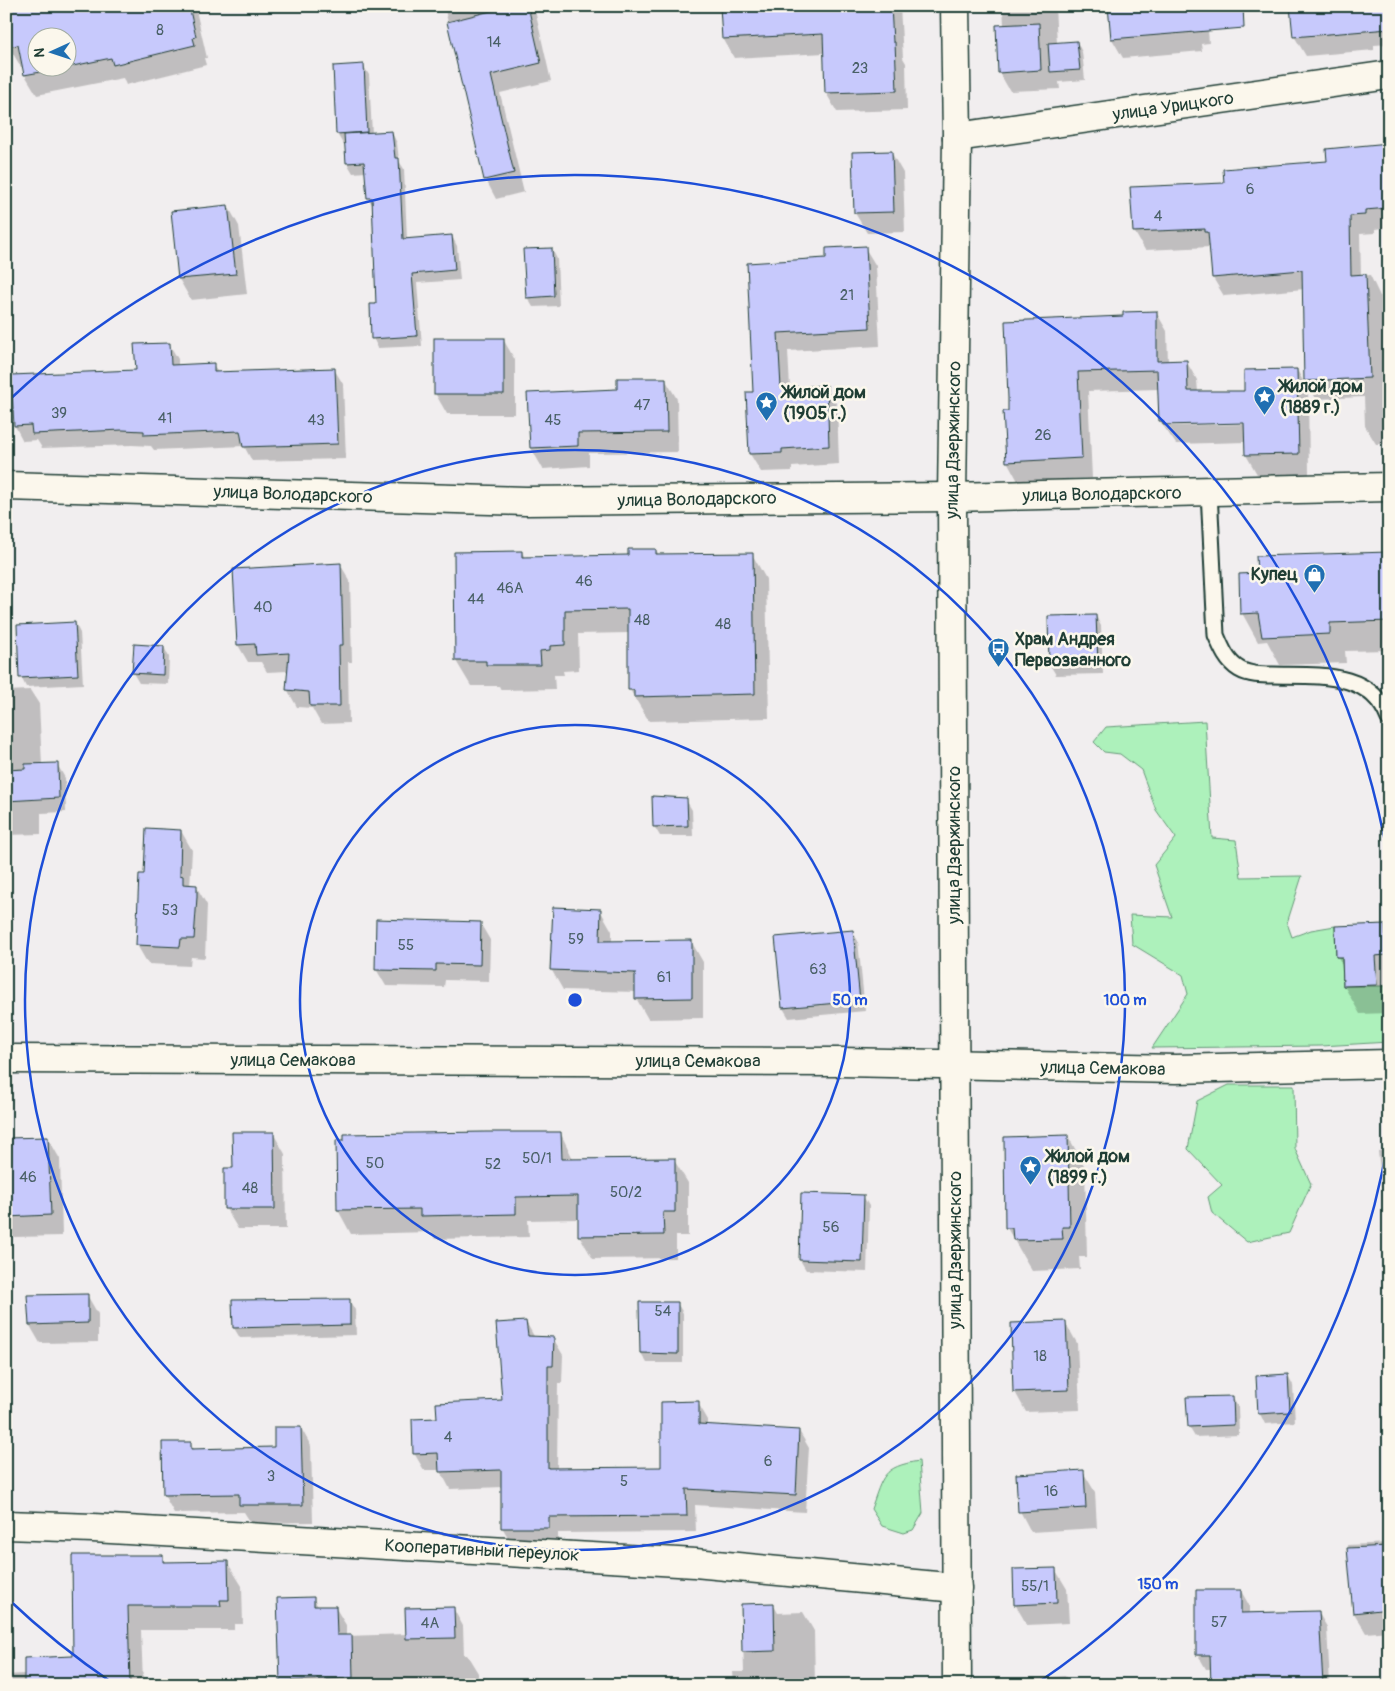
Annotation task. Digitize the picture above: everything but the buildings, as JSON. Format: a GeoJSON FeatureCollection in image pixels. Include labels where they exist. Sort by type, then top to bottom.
{"type":"FeatureCollection","features":[{"type":"Feature","properties":{"kind":"street","name":"улица Дзержинского"},"geometry":{"type":"LineString","coordinates":[[955,6],[957,137],[952,497],[957,1685]]}},
{"type":"Feature","properties":{"kind":"street","name":"улица Урицкого"},"geometry":{"type":"LineString","coordinates":[[957,137],[1389,75]]}},
{"type":"Feature","properties":{"kind":"street","name":"улица Володарского"},"geometry":{"type":"LineString","coordinates":[[6,486],[526,501],[952,497],[1389,487]]}},
{"type":"Feature","properties":{"kind":"street","name":"улица Семакова"},"geometry":{"type":"LineString","coordinates":[[6,1059],[841,1062],[1176,1069],[1389,1064]]}},
{"type":"Feature","properties":{"kind":"street","name":"Кооперативный переулок"},"geometry":{"type":"LineString","coordinates":[[6,1525],[695,1563],[957,1588]]}},
{"type":"Feature","properties":{"kind":"lane"},"geometry":{"type":"LineString","coordinates":[[1210,491],[1216,635],[1225,655],[1239,669],[1256,674],[1334,676],[1357,684],[1375,695],[1389,720]]}},
{"type":"Feature","properties":{"kind":"green space"},"geometry":{"type":"Polygon","coordinates":[[[1205,721],[1212,838],[1236,840],[1241,877],[1302,876],[1287,923],[1292,937],[1311,930],[1335,926],[1336,957],[1342,957],[1343,986],[1389,986],[1389,1042],[1321,1046],[1152,1048],[1188,994],[1183,975],[1132,944],[1130,915],[1172,917],[1154,865],[1176,838],[1156,810],[1141,770],[1120,754],[1104,752],[1094,742],[1106,727],[1205,721]]]}},
{"type":"Feature","properties":{"kind":"green space"},"geometry":{"type":"Polygon","coordinates":[[[1229,1085],[1294,1085],[1295,1149],[1311,1184],[1289,1233],[1247,1242],[1212,1213],[1208,1197],[1222,1185],[1188,1149],[1197,1101],[1229,1085]]]}},
{"type":"Feature","properties":{"kind":"green space"},"geometry":{"type":"Polygon","coordinates":[[[919,1461],[923,1513],[913,1530],[904,1533],[882,1526],[871,1509],[878,1488],[891,1470],[907,1463],[919,1461]]]}},
{"type":"Feature","properties":{"kind":"place","name":"Жилой дом (1889 г.)"},"geometry":{"type":"Point","coordinates":[1264,415]}},
{"type":"Feature","properties":{"kind":"place","name":"Жилой дом (1905 г.)"},"geometry":{"type":"Point","coordinates":[767,421]}},
{"type":"Feature","properties":{"kind":"place","name":"Купец"},"geometry":{"type":"Point","coordinates":[1314,593]}},
{"type":"Feature","properties":{"kind":"place","name":"Храм Андрея Первозванного"},"geometry":{"type":"Point","coordinates":[999,668]}},
{"type":"Feature","properties":{"kind":"place","name":"Жилой дом (1899 г.)"},"geometry":{"type":"Point","coordinates":[1031,1185]}}]}
